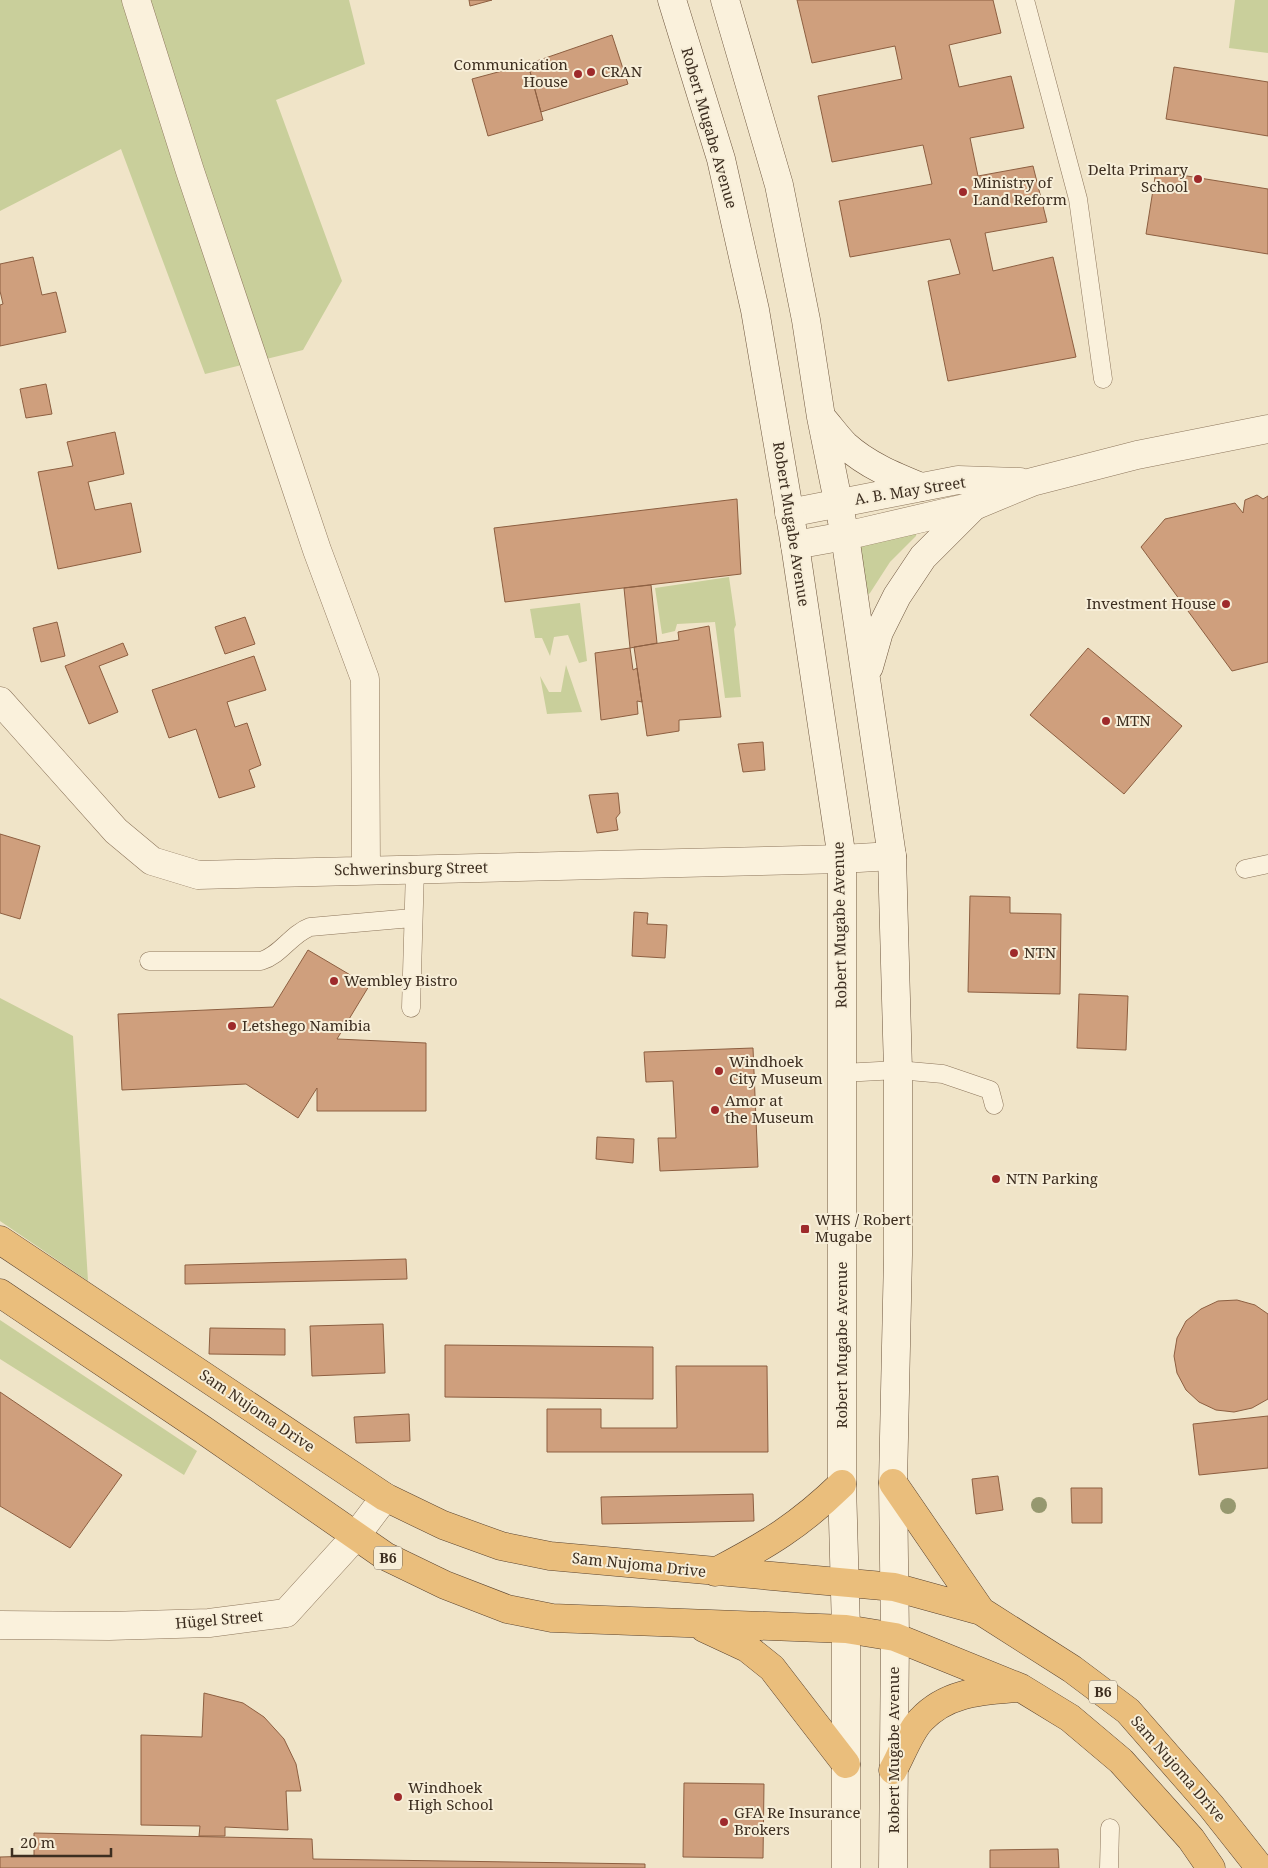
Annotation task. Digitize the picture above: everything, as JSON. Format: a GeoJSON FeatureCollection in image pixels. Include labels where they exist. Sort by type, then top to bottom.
{"type":"FeatureCollection","features":[{"type":"Feature","properties":{"kind":"highway","name":"Sam Nujoma Drive"},"geometry":{"type":"LineString","coordinates":[[0,1240],[386,1497],[443,1525],[501,1546],[550,1556],[714,1573],[845,1581],[894,1587],[981,1611],[1072,1669],[1128,1711],[1211,1806],[1260,1868]]}},
{"type":"Feature","properties":{"kind":"highway","name":"B6"},"geometry":{"type":"LineString","coordinates":[[0,1293],[202,1429],[385,1556],[445,1585],[507,1609],[552,1618],[698,1625],[734,1624],[846,1629],[895,1636],[1021,1688],[1070,1718],[1121,1761],[1191,1839],[1211,1868]]}},
{"type":"Feature","properties":{"kind":"highway"},"geometry":{"type":"LineString","coordinates":[[893,1483],[981,1611]]}},
{"type":"Feature","properties":{"kind":"highway"},"geometry":{"type":"LineString","coordinates":[[714,1573],[788,1532],[842,1484]]}},
{"type":"Feature","properties":{"kind":"highway"},"geometry":{"type":"LineString","coordinates":[[698,1625],[747,1648],[772,1668],[846,1764]]}},
{"type":"Feature","properties":{"kind":"highway"},"geometry":{"type":"LineString","coordinates":[[893,1770],[920,1720],[942,1704],[967,1692],[1021,1688]]}},
{"type":"Feature","properties":{"kind":"main road"},"geometry":{"type":"LineString","coordinates":[[136,0],[190,171],[317,550],[365,679],[366,870]]}},
{"type":"Feature","properties":{"kind":"main road","name":"Robert Mugabe Avenue"},"geometry":{"type":"LineString","coordinates":[[672,0],[721,160],[755,310],[795,545],[842,859],[842,1484],[846,1629],[846,1868]]}},
{"type":"Feature","properties":{"kind":"main road","name":"Robert Mugabe Avenue"},"geometry":{"type":"LineString","coordinates":[[725,0],[779,184],[806,320],[821,417],[846,536],[892,856],[898,1070],[898,1255],[893,1483],[895,1636],[893,1868]]}},
{"type":"Feature","properties":{"kind":"main road"},"geometry":{"type":"LineString","coordinates":[[821,417],[845,445],[869,462],[884,472],[921,487]]}},
{"type":"Feature","properties":{"kind":"main road","name":"A. B. May Street"},"geometry":{"type":"LineString","coordinates":[[795,545],[846,536],[974,506],[1032,482],[1137,455],[1268,429]]}},
{"type":"Feature","properties":{"kind":"main road","name":"A. B. May Street"},"geometry":{"type":"LineString","coordinates":[[789,513],[958,480],[1032,482]]}},
{"type":"Feature","properties":{"kind":"main road"},"geometry":{"type":"LineString","coordinates":[[866,680],[878,632],[897,596],[923,556],[974,506]]}},
{"type":"Feature","properties":{"kind":"main road","name":"Schwerinsburg Street"},"geometry":{"type":"LineString","coordinates":[[0,702],[116,831],[152,861],[198,875],[842,859],[892,856]]}},
{"type":"Feature","properties":{"kind":"main road","name":"Hügel Street"},"geometry":{"type":"LineString","coordinates":[[0,1625],[109,1626],[209,1623],[286,1613],[355,1537],[386,1497]]}},
{"type":"Feature","properties":{"kind":"lane"},"geometry":{"type":"LineString","coordinates":[[1025,0],[1078,199],[1103,379]]}},
{"type":"Feature","properties":{"kind":"lane"},"geometry":{"type":"LineString","coordinates":[[1245,869],[1268,864]]}},
{"type":"Feature","properties":{"kind":"lane"},"geometry":{"type":"LineString","coordinates":[[412,1008],[414,869]]}},
{"type":"Feature","properties":{"kind":"lane"},"geometry":{"type":"LineString","coordinates":[[150,961],[261,961],[275,955],[302,930],[310,927],[412,918]]}},
{"type":"Feature","properties":{"kind":"lane"},"geometry":{"type":"LineString","coordinates":[[842,1072],[898,1070],[944,1074],[990,1090],[994,1105]]}},
{"type":"Feature","properties":{"kind":"lane"},"geometry":{"type":"LineString","coordinates":[[1108,1868],[1110,1828]]}},
{"type":"Feature","properties":{"kind":"green space"},"geometry":{"type":"Polygon","coordinates":[[[0,0],[349,0],[365,64],[276,100],[342,281],[303,350],[205,374],[121,149],[0,211],[0,0]]]}},
{"type":"Feature","properties":{"kind":"green space"},"geometry":{"type":"Polygon","coordinates":[[[1235,0],[1268,0],[1268,53],[1229,48],[1235,0]]]}},
{"type":"Feature","properties":{"kind":"green space"},"geometry":{"type":"Polygon","coordinates":[[[917,525],[916,536],[890,562],[870,593],[864,598],[851,537],[917,525]]]}},
{"type":"Feature","properties":{"kind":"green space"},"geometry":{"type":"Polygon","coordinates":[[[729,577],[736,625],[734,629],[741,697],[725,698],[715,622],[677,624],[675,631],[662,634],[655,588],[729,577]]]}},
{"type":"Feature","properties":{"kind":"green space"},"geometry":{"type":"Polygon","coordinates":[[[580,603],[587,661],[579,663],[568,635],[554,637],[550,656],[542,638],[535,638],[530,609],[580,603]]]}},
{"type":"Feature","properties":{"kind":"green space"},"geometry":{"type":"Polygon","coordinates":[[[566,665],[582,712],[547,714],[540,676],[549,692],[561,692],[566,665]]]}},
{"type":"Feature","properties":{"kind":"green space"},"geometry":{"type":"Polygon","coordinates":[[[0,998],[73,1036],[88,1281],[0,1221],[0,998]]]}},
{"type":"Feature","properties":{"kind":"green space"},"geometry":{"type":"Polygon","coordinates":[[[0,1320],[197,1451],[184,1475],[0,1359],[0,1320]]]}},
{"type":"Feature","properties":{"kind":"building"},"geometry":{"type":"Polygon","coordinates":[[[469,0],[492,0],[470,6],[469,0]]]}},
{"type":"Feature","properties":{"kind":"building","name":"Ministry of Land Reform"},"geometry":{"type":"Polygon","coordinates":[[[797,0],[993,0],[1001,33],[949,45],[959,87],[1011,76],[1024,128],[970,138],[978,176],[1033,166],[1047,222],[985,233],[993,271],[1053,257],[1076,357],[948,381],[928,281],[960,274],[950,239],[850,257],[839,201],[932,184],[923,145],[832,162],[818,96],[902,79],[895,46],[812,63],[797,0]]]}},
{"type":"Feature","properties":{"kind":"building","name":"Communication House"},"geometry":{"type":"Polygon","coordinates":[[[612,35],[628,84],[541,112],[528,64],[612,35]]]}},
{"type":"Feature","properties":{"kind":"building"},"geometry":{"type":"Polygon","coordinates":[[[528,64],[543,120],[488,136],[472,79],[528,64]]]}},
{"type":"Feature","properties":{"kind":"building"},"geometry":{"type":"Polygon","coordinates":[[[1174,67],[1268,82],[1268,136],[1166,119],[1174,67]]]}},
{"type":"Feature","properties":{"kind":"building"},"geometry":{"type":"Polygon","coordinates":[[[1156,171],[1268,189],[1268,254],[1146,234],[1156,171]]]}},
{"type":"Feature","properties":{"kind":"building"},"geometry":{"type":"Polygon","coordinates":[[[33,257],[42,295],[56,292],[66,332],[0,346],[0,305],[3,304],[0,291],[0,264],[33,257]]]}},
{"type":"Feature","properties":{"kind":"building"},"geometry":{"type":"Polygon","coordinates":[[[46,384],[52,414],[26,418],[20,389],[46,384]]]}},
{"type":"Feature","properties":{"kind":"building"},"geometry":{"type":"Polygon","coordinates":[[[115,432],[124,474],[88,482],[95,510],[131,503],[141,552],[58,569],[38,472],[73,466],[67,442],[115,432]]]}},
{"type":"Feature","properties":{"kind":"building","name":"Investment House"},"geometry":{"type":"Polygon","coordinates":[[[1257,495],[1263,499],[1268,496],[1268,662],[1232,671],[1141,547],[1165,519],[1235,503],[1243,513],[1245,500],[1257,495]]]}},
{"type":"Feature","properties":{"kind":"building"},"geometry":{"type":"Polygon","coordinates":[[[737,499],[741,574],[505,602],[494,528],[737,499]]]}},
{"type":"Feature","properties":{"kind":"building"},"geometry":{"type":"Polygon","coordinates":[[[651,585],[657,643],[630,648],[624,588],[651,585]]]}},
{"type":"Feature","properties":{"kind":"building"},"geometry":{"type":"Polygon","coordinates":[[[245,617],[255,644],[225,654],[215,627],[245,617]]]}},
{"type":"Feature","properties":{"kind":"building"},"geometry":{"type":"Polygon","coordinates":[[[57,622],[65,656],[41,662],[33,628],[57,622]]]}},
{"type":"Feature","properties":{"kind":"building"},"geometry":{"type":"Polygon","coordinates":[[[709,626],[721,717],[679,720],[679,731],[647,736],[634,647],[679,640],[678,632],[709,626]]]}},
{"type":"Feature","properties":{"kind":"building"},"geometry":{"type":"Polygon","coordinates":[[[123,643],[128,655],[99,666],[118,712],[89,724],[65,666],[123,643]]]}},
{"type":"Feature","properties":{"kind":"building"},"geometry":{"type":"Polygon","coordinates":[[[630,648],[633,670],[637,668],[642,702],[637,701],[638,714],[601,720],[595,653],[630,648]]]}},
{"type":"Feature","properties":{"kind":"building","name":"MTN"},"geometry":{"type":"Polygon","coordinates":[[[1088,648],[1182,726],[1124,794],[1030,715],[1088,648]]]}},
{"type":"Feature","properties":{"kind":"building"},"geometry":{"type":"Polygon","coordinates":[[[254,656],[266,690],[227,702],[235,727],[247,723],[261,765],[249,770],[255,787],[219,798],[196,729],[169,738],[152,690],[254,656]]]}},
{"type":"Feature","properties":{"kind":"building"},"geometry":{"type":"Polygon","coordinates":[[[763,742],[765,770],[743,772],[738,744],[763,742]]]}},
{"type":"Feature","properties":{"kind":"building"},"geometry":{"type":"Polygon","coordinates":[[[618,793],[620,813],[616,818],[618,830],[597,833],[589,795],[618,793]]]}},
{"type":"Feature","properties":{"kind":"building"},"geometry":{"type":"Polygon","coordinates":[[[0,834],[40,846],[20,919],[0,913],[0,834]]]}},
{"type":"Feature","properties":{"kind":"building","name":"NTN"},"geometry":{"type":"Polygon","coordinates":[[[970,896],[1010,897],[1010,913],[1061,914],[1060,994],[968,992],[970,896]]]}},
{"type":"Feature","properties":{"kind":"building"},"geometry":{"type":"Polygon","coordinates":[[[634,912],[648,913],[647,924],[667,925],[665,958],[632,956],[634,912]]]}},
{"type":"Feature","properties":{"kind":"building","name":"Letshego Namibia"},"geometry":{"type":"Polygon","coordinates":[[[308,950],[369,986],[337,1039],[426,1043],[426,1111],[317,1111],[317,1088],[298,1118],[246,1084],[122,1090],[118,1014],[273,1007],[308,950]]]}},
{"type":"Feature","properties":{"kind":"building"},"geometry":{"type":"Polygon","coordinates":[[[1079,994],[1128,996],[1126,1050],[1077,1048],[1079,994]]]}},
{"type":"Feature","properties":{"kind":"building","name":"Amor at the Museum"},"geometry":{"type":"Polygon","coordinates":[[[753,1048],[758,1167],[660,1171],[658,1138],[676,1138],[673,1081],[646,1082],[644,1052],[753,1048]]]}},
{"type":"Feature","properties":{"kind":"building"},"geometry":{"type":"Polygon","coordinates":[[[597,1137],[634,1139],[633,1163],[596,1159],[597,1137]]]}},
{"type":"Feature","properties":{"kind":"building"},"geometry":{"type":"Polygon","coordinates":[[[406,1259],[407,1279],[185,1284],[185,1265],[406,1259]]]}},
{"type":"Feature","properties":{"kind":"building"},"geometry":{"type":"Polygon","coordinates":[[[1237,1300],[1255,1305],[1268,1314],[1268,1399],[1252,1408],[1234,1412],[1216,1410],[1199,1402],[1186,1390],[1177,1373],[1174,1356],[1177,1338],[1186,1321],[1201,1309],[1218,1301],[1237,1300]]]}},
{"type":"Feature","properties":{"kind":"building"},"geometry":{"type":"Polygon","coordinates":[[[383,1324],[385,1373],[312,1376],[310,1326],[383,1324]]]}},
{"type":"Feature","properties":{"kind":"building"},"geometry":{"type":"Polygon","coordinates":[[[210,1328],[285,1329],[285,1355],[209,1354],[210,1328]]]}},
{"type":"Feature","properties":{"kind":"building"},"geometry":{"type":"Polygon","coordinates":[[[445,1345],[653,1347],[653,1399],[445,1397],[445,1345]]]}},
{"type":"Feature","properties":{"kind":"building"},"geometry":{"type":"Polygon","coordinates":[[[676,1366],[767,1366],[768,1452],[547,1452],[547,1409],[601,1409],[601,1428],[677,1428],[676,1366]]]}},
{"type":"Feature","properties":{"kind":"building"},"geometry":{"type":"Polygon","coordinates":[[[0,1392],[122,1475],[70,1548],[0,1506],[0,1392]]]}},
{"type":"Feature","properties":{"kind":"building"},"geometry":{"type":"Polygon","coordinates":[[[409,1414],[410,1441],[356,1443],[354,1417],[409,1414]]]}},
{"type":"Feature","properties":{"kind":"building"},"geometry":{"type":"Polygon","coordinates":[[[1268,1416],[1268,1468],[1199,1475],[1193,1424],[1268,1416]]]}},
{"type":"Feature","properties":{"kind":"building"},"geometry":{"type":"Polygon","coordinates":[[[998,1476],[1003,1510],[976,1514],[972,1479],[998,1476]]]}},
{"type":"Feature","properties":{"kind":"building"},"geometry":{"type":"Polygon","coordinates":[[[1071,1488],[1102,1488],[1102,1523],[1072,1523],[1071,1488]]]}},
{"type":"Feature","properties":{"kind":"building"},"geometry":{"type":"Polygon","coordinates":[[[753,1494],[754,1521],[602,1524],[601,1497],[753,1494]]]}},
{"type":"Feature","properties":{"kind":"building"},"geometry":{"type":"Polygon","coordinates":[[[204,1693],[243,1703],[264,1717],[284,1739],[296,1764],[301,1791],[286,1791],[288,1830],[225,1827],[225,1836],[199,1836],[200,1826],[141,1825],[141,1735],[202,1737],[204,1693]]]}},
{"type":"Feature","properties":{"kind":"building"},"geometry":{"type":"Polygon","coordinates":[[[684,1783],[764,1784],[763,1858],[683,1857],[684,1783]]]}},
{"type":"Feature","properties":{"kind":"building"},"geometry":{"type":"Polygon","coordinates":[[[34,1833],[312,1839],[313,1859],[645,1864],[645,1868],[0,1868],[0,1857],[34,1856],[34,1833]]]}},
{"type":"Feature","properties":{"kind":"building"},"geometry":{"type":"Polygon","coordinates":[[[1058,1849],[1059,1868],[990,1868],[990,1850],[1058,1849]]]}},
{"type":"Feature","properties":{"kind":"place","name":"CRAN"},"geometry":{"type":"Point","coordinates":[591,72]}},
{"type":"Feature","properties":{"kind":"place","name":"Communication House"},"geometry":{"type":"Point","coordinates":[578,74]}},
{"type":"Feature","properties":{"kind":"place","name":"Delta Primary School"},"geometry":{"type":"Point","coordinates":[1198,179]}},
{"type":"Feature","properties":{"kind":"place","name":"Ministry of Land Reform"},"geometry":{"type":"Point","coordinates":[963,192]}},
{"type":"Feature","properties":{"kind":"place","name":"Investment House"},"geometry":{"type":"Point","coordinates":[1226,604]}},
{"type":"Feature","properties":{"kind":"place","name":"MTN"},"geometry":{"type":"Point","coordinates":[1106,721]}},
{"type":"Feature","properties":{"kind":"place","name":"NTN"},"geometry":{"type":"Point","coordinates":[1014,953]}},
{"type":"Feature","properties":{"kind":"place","name":"Wembley Bistro"},"geometry":{"type":"Point","coordinates":[334,981]}},
{"type":"Feature","properties":{"kind":"place","name":"Letshego Namibia"},"geometry":{"type":"Point","coordinates":[232,1026]}},
{"type":"Feature","properties":{"kind":"place","name":"Windhoek City Museum"},"geometry":{"type":"Point","coordinates":[719,1071]}},
{"type":"Feature","properties":{"kind":"place","name":"Amor at the Museum"},"geometry":{"type":"Point","coordinates":[715,1110]}},
{"type":"Feature","properties":{"kind":"place","name":"NTN Parking"},"geometry":{"type":"Point","coordinates":[996,1179]}},
{"type":"Feature","properties":{"kind":"place","name":"WHS / Robert Mugabe"},"geometry":{"type":"Point","coordinates":[805,1229]}},
{"type":"Feature","properties":{"kind":"place","name":"Windhoek High School"},"geometry":{"type":"Point","coordinates":[398,1797]}},
{"type":"Feature","properties":{"kind":"place","name":"GFA Re Insurance Brokers"},"geometry":{"type":"Point","coordinates":[724,1822]}}]}
